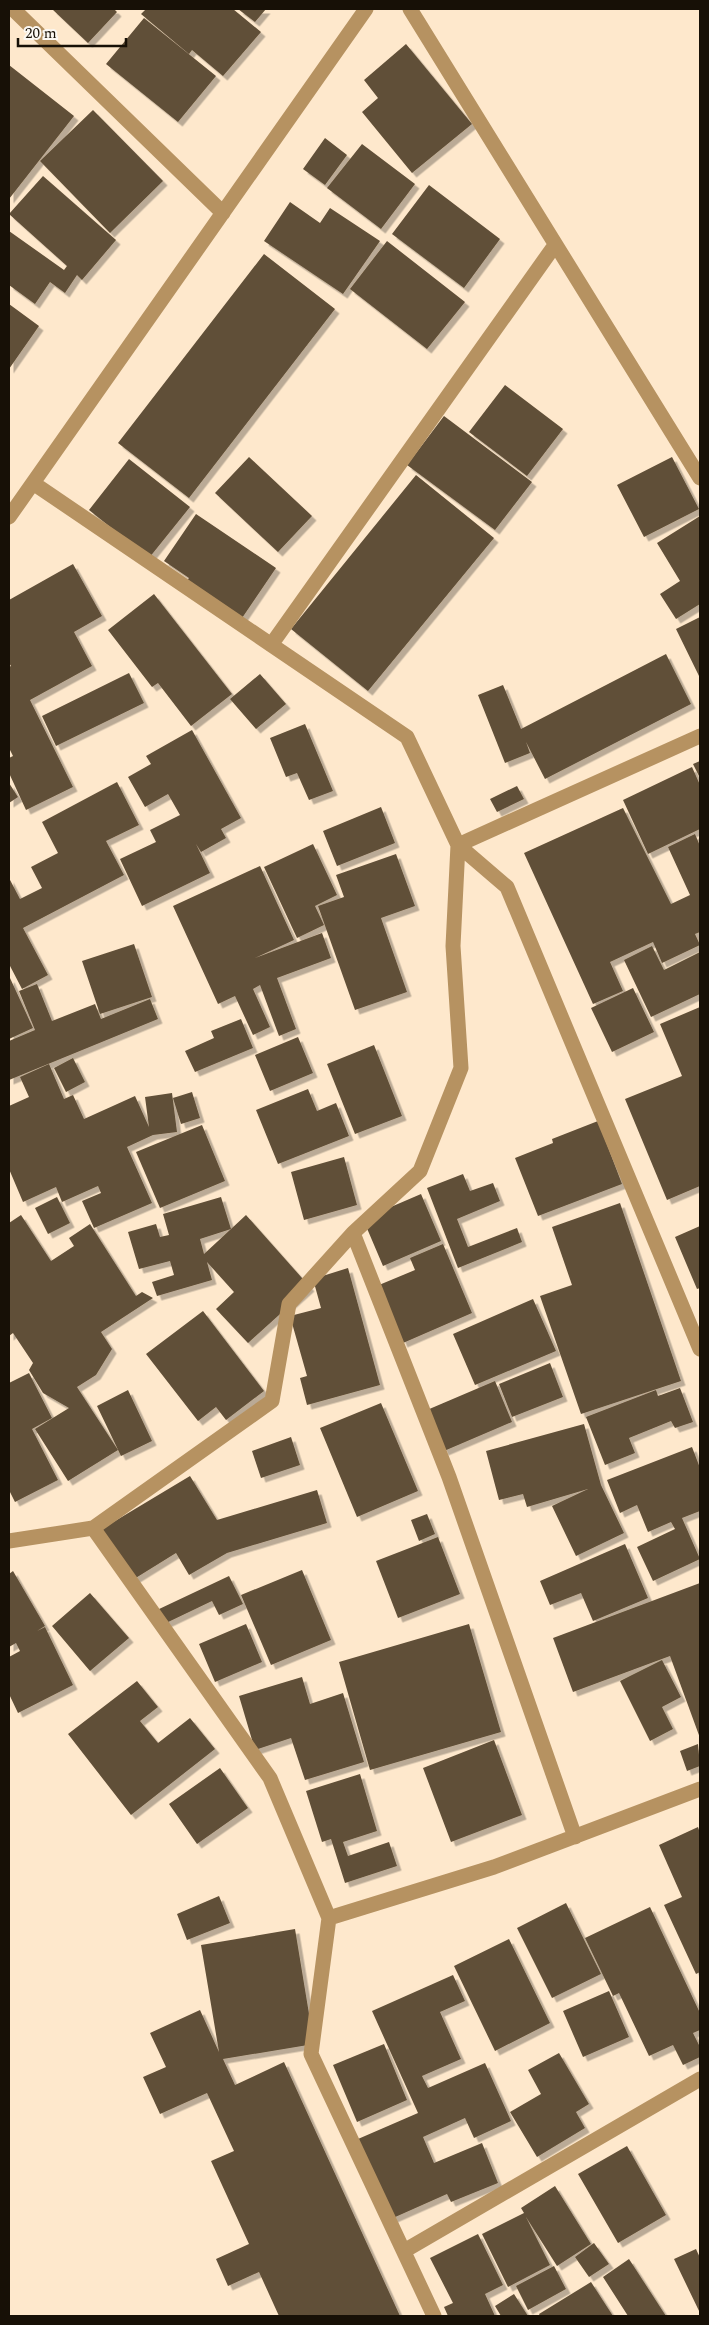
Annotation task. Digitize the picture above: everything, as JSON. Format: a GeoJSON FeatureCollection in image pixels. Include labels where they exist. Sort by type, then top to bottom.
{"type":"FeatureCollection","features":[{"type":"Feature","properties":{"kind":"street"},"geometry":{"type":"LineString","coordinates":[[12,9],[223,213]]}},
{"type":"Feature","properties":{"kind":"street"},"geometry":{"type":"LineString","coordinates":[[9,517],[366,9]]}},
{"type":"Feature","properties":{"kind":"street"},"geometry":{"type":"LineString","coordinates":[[410,9],[700,478]]}},
{"type":"Feature","properties":{"kind":"street"},"geometry":{"type":"LineString","coordinates":[[271,645],[556,245]]}},
{"type":"Feature","properties":{"kind":"street"},"geometry":{"type":"LineString","coordinates":[[33,483],[407,737],[458,845],[507,886],[700,1349]]}},
{"type":"Feature","properties":{"kind":"street"},"geometry":{"type":"LineString","coordinates":[[458,845],[700,736]]}},
{"type":"Feature","properties":{"kind":"street"},"geometry":{"type":"LineString","coordinates":[[9,1541],[93,1528],[272,1401],[289,1304],[353,1233],[420,1171],[461,1068],[453,946],[458,845]]}},
{"type":"Feature","properties":{"kind":"street"},"geometry":{"type":"LineString","coordinates":[[353,1233],[449,1477],[575,1836]]}},
{"type":"Feature","properties":{"kind":"street"},"geometry":{"type":"LineString","coordinates":[[93,1528],[270,1778],[329,1918],[311,2054],[434,2316]]}},
{"type":"Feature","properties":{"kind":"street"},"geometry":{"type":"LineString","coordinates":[[329,1918],[494,1866],[700,1789]]}},
{"type":"Feature","properties":{"kind":"street"},"geometry":{"type":"LineString","coordinates":[[404,2251],[700,2079]]}},
{"type":"Feature","properties":{"kind":"building"},"geometry":{"type":"Polygon","coordinates":[[[52,9],[114,9],[117,12],[88,43],[52,9]]]}},
{"type":"Feature","properties":{"kind":"building"},"geometry":{"type":"Polygon","coordinates":[[[146,9],[233,9],[261,32],[223,76],[192,50],[189,54],[141,14],[146,9]]]}},
{"type":"Feature","properties":{"kind":"building"},"geometry":{"type":"Polygon","coordinates":[[[238,9],[266,9],[255,22],[238,9]]]}},
{"type":"Feature","properties":{"kind":"building"},"geometry":{"type":"Polygon","coordinates":[[[144,18],[216,76],[178,122],[106,64],[144,18]]]}},
{"type":"Feature","properties":{"kind":"building"},"geometry":{"type":"Polygon","coordinates":[[[406,44],[472,124],[412,173],[362,112],[378,98],[364,80],[406,44]]]}},
{"type":"Feature","properties":{"kind":"building"},"geometry":{"type":"Polygon","coordinates":[[[9,65],[74,116],[9,199],[9,65]]]}},
{"type":"Feature","properties":{"kind":"building"},"geometry":{"type":"Polygon","coordinates":[[[93,110],[163,181],[110,233],[40,161],[93,110]]]}},
{"type":"Feature","properties":{"kind":"building"},"geometry":{"type":"Polygon","coordinates":[[[325,138],[347,155],[325,185],[303,169],[325,138]]]}},
{"type":"Feature","properties":{"kind":"building"},"geometry":{"type":"Polygon","coordinates":[[[362,144],[415,184],[381,229],[327,188],[362,144]]]}},
{"type":"Feature","properties":{"kind":"building"},"geometry":{"type":"Polygon","coordinates":[[[43,176],[116,240],[82,280],[77,275],[65,293],[50,282],[35,304],[9,285],[9,231],[64,270],[67,266],[9,214],[43,176]]]}},
{"type":"Feature","properties":{"kind":"building"},"geometry":{"type":"Polygon","coordinates":[[[429,185],[500,239],[464,288],[392,234],[429,185]]]}},
{"type":"Feature","properties":{"kind":"building"},"geometry":{"type":"Polygon","coordinates":[[[290,202],[320,223],[330,208],[380,241],[343,294],[264,241],[290,202]]]}},
{"type":"Feature","properties":{"kind":"building"},"geometry":{"type":"Polygon","coordinates":[[[387,241],[465,302],[427,349],[350,289],[387,241]]]}},
{"type":"Feature","properties":{"kind":"building"},"geometry":{"type":"Polygon","coordinates":[[[264,254],[335,309],[189,498],[118,443],[264,254]]]}},
{"type":"Feature","properties":{"kind":"building"},"geometry":{"type":"Polygon","coordinates":[[[9,304],[39,326],[9,369],[9,304]]]}},
{"type":"Feature","properties":{"kind":"building"},"geometry":{"type":"Polygon","coordinates":[[[505,385],[563,429],[527,476],[469,432],[505,385]]]}},
{"type":"Feature","properties":{"kind":"building"},"geometry":{"type":"Polygon","coordinates":[[[444,416],[532,482],[495,530],[407,465],[444,416]]]}},
{"type":"Feature","properties":{"kind":"building"},"geometry":{"type":"Polygon","coordinates":[[[249,457],[312,516],[278,552],[215,493],[249,457]]]}},
{"type":"Feature","properties":{"kind":"building"},"geometry":{"type":"Polygon","coordinates":[[[672,457],[699,509],[644,537],[617,485],[672,457]]]}},
{"type":"Feature","properties":{"kind":"building"},"geometry":{"type":"Polygon","coordinates":[[[129,459],[190,507],[149,558],[89,510],[129,459]]]}},
{"type":"Feature","properties":{"kind":"building"},"geometry":{"type":"Polygon","coordinates":[[[416,475],[494,538],[368,691],[291,629],[416,475]]]}},
{"type":"Feature","properties":{"kind":"building"},"geometry":{"type":"Polygon","coordinates":[[[196,514],[276,568],[240,621],[185,584],[189,578],[164,561],[196,514]]]}},
{"type":"Feature","properties":{"kind":"building"},"geometry":{"type":"Polygon","coordinates":[[[700,516],[700,604],[676,619],[660,594],[680,581],[657,543],[700,516]]]}},
{"type":"Feature","properties":{"kind":"building"},"geometry":{"type":"Polygon","coordinates":[[[73,564],[102,616],[74,632],[92,666],[30,700],[73,787],[26,810],[9,773],[9,758],[13,756],[9,748],[9,667],[11,666],[9,663],[9,600],[73,564]]]}},
{"type":"Feature","properties":{"kind":"building"},"geometry":{"type":"Polygon","coordinates":[[[154,594],[232,694],[191,726],[158,683],[152,687],[108,630],[154,594]]]}},
{"type":"Feature","properties":{"kind":"building"},"geometry":{"type":"Polygon","coordinates":[[[700,617],[700,675],[699,676],[676,629],[700,617]]]}},
{"type":"Feature","properties":{"kind":"building"},"geometry":{"type":"Polygon","coordinates":[[[666,654],[691,704],[545,779],[526,742],[530,753],[505,763],[478,695],[503,685],[521,729],[666,654]]]}},
{"type":"Feature","properties":{"kind":"building"},"geometry":{"type":"Polygon","coordinates":[[[129,673],[144,703],[56,746],[42,716],[129,673]]]}},
{"type":"Feature","properties":{"kind":"building"},"geometry":{"type":"Polygon","coordinates":[[[260,674],[286,704],[256,729],[230,699],[260,674]]]}},
{"type":"Feature","properties":{"kind":"building"},"geometry":{"type":"Polygon","coordinates":[[[305,724],[333,791],[309,800],[297,773],[286,777],[270,738],[305,724]]]}},
{"type":"Feature","properties":{"kind":"building"},"geometry":{"type":"Polygon","coordinates":[[[192,730],[241,818],[221,829],[226,838],[201,852],[196,844],[210,873],[142,906],[120,859],[156,842],[150,830],[180,815],[168,794],[145,807],[128,777],[151,764],[146,756],[192,730]]]}},
{"type":"Feature","properties":{"kind":"building"},"geometry":{"type":"Polygon","coordinates":[[[700,761],[700,778],[693,764],[700,761]]]}},
{"type":"Feature","properties":{"kind":"building"},"geometry":{"type":"Polygon","coordinates":[[[692,767],[700,785],[700,829],[648,854],[623,800],[692,767]]]}},
{"type":"Feature","properties":{"kind":"building"},"geometry":{"type":"Polygon","coordinates":[[[117,782],[139,825],[106,841],[124,875],[23,928],[48,975],[22,989],[9,964],[9,878],[20,899],[42,888],[31,867],[58,853],[42,822],[117,782]]]}},
{"type":"Feature","properties":{"kind":"building"},"geometry":{"type":"Polygon","coordinates":[[[9,783],[18,797],[9,803],[9,783]]]}},
{"type":"Feature","properties":{"kind":"building"},"geometry":{"type":"Polygon","coordinates":[[[517,786],[524,799],[497,812],[490,799],[517,786]]]}},
{"type":"Feature","properties":{"kind":"building"},"geometry":{"type":"Polygon","coordinates":[[[381,807],[395,843],[337,866],[323,831],[381,807]]]}},
{"type":"Feature","properties":{"kind":"building"},"geometry":{"type":"Polygon","coordinates":[[[623,808],[671,904],[690,895],[668,847],[695,834],[700,846],[700,932],[695,934],[700,945],[662,963],[653,942],[610,962],[623,991],[593,1004],[524,853],[623,808]]]}},
{"type":"Feature","properties":{"kind":"building"},"geometry":{"type":"Polygon","coordinates":[[[313,844],[337,895],[315,906],[324,925],[297,938],[264,867],[313,844]]]}},
{"type":"Feature","properties":{"kind":"building"},"geometry":{"type":"Polygon","coordinates":[[[396,854],[415,906],[381,918],[407,992],[355,1010],[318,906],[344,897],[336,875],[396,854]]]}},
{"type":"Feature","properties":{"kind":"building"},"geometry":{"type":"Polygon","coordinates":[[[260,866],[294,940],[255,958],[322,933],[331,958],[277,978],[296,1029],[279,1036],[260,985],[253,989],[270,1027],[253,1035],[235,996],[218,1004],[173,906],[260,866]]]}},
{"type":"Feature","properties":{"kind":"building"},"geometry":{"type":"Polygon","coordinates":[[[134,944],[152,997],[100,1014],[82,961],[134,944]]]}},
{"type":"Feature","properties":{"kind":"building"},"geometry":{"type":"Polygon","coordinates":[[[652,946],[664,970],[700,952],[700,994],[651,1017],[624,960],[652,946]]]}},
{"type":"Feature","properties":{"kind":"building"},"geometry":{"type":"Polygon","coordinates":[[[9,979],[33,1028],[9,1039],[9,979]]]}},
{"type":"Feature","properties":{"kind":"building"},"geometry":{"type":"Polygon","coordinates":[[[37,984],[52,1021],[95,1004],[101,1019],[150,999],[158,1019],[9,1080],[9,1041],[35,1030],[19,991],[37,984]]]}},
{"type":"Feature","properties":{"kind":"building"},"geometry":{"type":"Polygon","coordinates":[[[633,988],[654,1032],[612,1052],[591,1008],[633,988]]]}},
{"type":"Feature","properties":{"kind":"building"},"geometry":{"type":"Polygon","coordinates":[[[700,1007],[700,1186],[667,1200],[625,1099],[682,1076],[660,1024],[700,1007]]]}},
{"type":"Feature","properties":{"kind":"building"},"geometry":{"type":"Polygon","coordinates":[[[241,1019],[253,1048],[195,1072],[185,1051],[214,1038],[211,1031],[241,1019]]]}},
{"type":"Feature","properties":{"kind":"building"},"geometry":{"type":"Polygon","coordinates":[[[298,1037],[313,1073],[270,1091],[255,1055],[298,1037]]]}},
{"type":"Feature","properties":{"kind":"building"},"geometry":{"type":"Polygon","coordinates":[[[374,1045],[402,1116],[355,1134],[327,1064],[374,1045]]]}},
{"type":"Feature","properties":{"kind":"building"},"geometry":{"type":"Polygon","coordinates":[[[73,1058],[85,1082],[66,1092],[54,1068],[73,1058]]]}},
{"type":"Feature","properties":{"kind":"building"},"geometry":{"type":"Polygon","coordinates":[[[49,1064],[64,1099],[73,1095],[84,1119],[135,1096],[149,1127],[145,1097],[172,1093],[177,1132],[153,1135],[127,1147],[152,1203],[94,1228],[82,1201],[101,1193],[98,1186],[62,1202],[56,1187],[23,1202],[9,1169],[9,1106],[29,1097],[20,1077],[49,1064]]]}},
{"type":"Feature","properties":{"kind":"building"},"geometry":{"type":"Polygon","coordinates":[[[308,1089],[317,1111],[336,1103],[349,1136],[278,1164],[256,1110],[308,1089]]]}},
{"type":"Feature","properties":{"kind":"building"},"geometry":{"type":"Polygon","coordinates":[[[192,1092],[200,1118],[181,1124],[173,1098],[192,1092]]]}},
{"type":"Feature","properties":{"kind":"building"},"geometry":{"type":"Polygon","coordinates":[[[598,1121],[622,1184],[538,1216],[515,1158],[553,1143],[552,1139],[598,1121]]]}},
{"type":"Feature","properties":{"kind":"building"},"geometry":{"type":"Polygon","coordinates":[[[202,1125],[225,1181],[160,1208],[136,1152],[202,1125]]]}},
{"type":"Feature","properties":{"kind":"building"},"geometry":{"type":"Polygon","coordinates":[[[344,1157],[357,1205],[304,1220],[291,1172],[344,1157]]]}},
{"type":"Feature","properties":{"kind":"building"},"geometry":{"type":"Polygon","coordinates":[[[463,1174],[470,1191],[493,1183],[500,1201],[457,1219],[468,1247],[517,1228],[522,1242],[458,1268],[427,1188],[463,1174]]]}},
{"type":"Feature","properties":{"kind":"building"},"geometry":{"type":"Polygon","coordinates":[[[421,1194],[441,1241],[383,1266],[363,1219],[421,1194]]]}},
{"type":"Feature","properties":{"kind":"building"},"geometry":{"type":"Polygon","coordinates":[[[57,1197],[70,1223],[48,1234],[35,1208],[57,1197]]]}},
{"type":"Feature","properties":{"kind":"building"},"geometry":{"type":"Polygon","coordinates":[[[221,1197],[231,1229],[246,1215],[310,1287],[248,1343],[216,1309],[234,1292],[207,1262],[212,1280],[157,1296],[152,1282],[174,1275],[170,1261],[139,1269],[128,1232],[156,1224],[160,1237],[169,1235],[163,1214],[221,1197]],[[231,1229],[200,1239],[204,1254],[231,1229]]]}},
{"type":"Feature","properties":{"kind":"building"},"geometry":{"type":"Polygon","coordinates":[[[620,1203],[681,1381],[581,1414],[540,1296],[572,1285],[552,1227],[620,1203]]]}},
{"type":"Feature","properties":{"kind":"building"},"geometry":{"type":"Polygon","coordinates":[[[21,1215],[51,1261],[74,1246],[69,1238],[90,1224],[136,1296],[142,1292],[153,1298],[101,1332],[112,1349],[96,1375],[77,1387],[118,1450],[68,1481],[35,1429],[69,1408],[43,1393],[29,1370],[33,1363],[13,1333],[9,1336],[9,1223],[21,1215]]]}},
{"type":"Feature","properties":{"kind":"building"},"geometry":{"type":"Polygon","coordinates":[[[700,1226],[700,1288],[697,1289],[675,1237],[700,1226]]]}},
{"type":"Feature","properties":{"kind":"building"},"geometry":{"type":"Polygon","coordinates":[[[443,1244],[472,1313],[403,1343],[379,1285],[415,1270],[410,1258],[443,1244]]]}},
{"type":"Feature","properties":{"kind":"building"},"geometry":{"type":"Polygon","coordinates":[[[348,1268],[380,1385],[307,1405],[300,1378],[307,1376],[290,1316],[321,1308],[313,1279],[348,1268]]]}},
{"type":"Feature","properties":{"kind":"building"},"geometry":{"type":"Polygon","coordinates":[[[533,1299],[556,1351],[475,1385],[453,1334],[533,1299]]]}},
{"type":"Feature","properties":{"kind":"building"},"geometry":{"type":"Polygon","coordinates":[[[203,1311],[264,1391],[226,1420],[216,1407],[198,1421],[146,1354],[203,1311]]]}},
{"type":"Feature","properties":{"kind":"building"},"geometry":{"type":"Polygon","coordinates":[[[550,1363],[563,1397],[512,1417],[499,1384],[550,1363]]]}},
{"type":"Feature","properties":{"kind":"building"},"geometry":{"type":"Polygon","coordinates":[[[29,1373],[52,1418],[32,1429],[58,1480],[15,1502],[9,1490],[9,1383],[29,1373]]]}},
{"type":"Feature","properties":{"kind":"building"},"geometry":{"type":"Polygon","coordinates":[[[495,1381],[512,1422],[444,1451],[427,1410],[495,1381]]]}},
{"type":"Feature","properties":{"kind":"building"},"geometry":{"type":"Polygon","coordinates":[[[680,1388],[693,1422],[675,1428],[671,1421],[629,1438],[635,1453],[605,1465],[586,1417],[656,1390],[658,1396],[680,1388]]]}},
{"type":"Feature","properties":{"kind":"building"},"geometry":{"type":"Polygon","coordinates":[[[128,1390],[152,1441],[121,1456],[97,1406],[128,1390]]]}},
{"type":"Feature","properties":{"kind":"building"},"geometry":{"type":"Polygon","coordinates":[[[381,1403],[418,1491],[357,1517],[320,1428],[381,1403]]]}},
{"type":"Feature","properties":{"kind":"building"},"geometry":{"type":"Polygon","coordinates":[[[584,1424],[601,1485],[624,1533],[576,1556],[552,1506],[588,1489],[527,1507],[523,1494],[499,1500],[486,1451],[584,1424]]]}},
{"type":"Feature","properties":{"kind":"building"},"geometry":{"type":"Polygon","coordinates":[[[291,1437],[300,1465],[261,1478],[252,1451],[291,1437]]]}},
{"type":"Feature","properties":{"kind":"building"},"geometry":{"type":"Polygon","coordinates":[[[692,1447],[700,1468],[700,1511],[682,1518],[700,1559],[653,1581],[637,1547],[675,1529],[671,1522],[648,1532],[637,1505],[620,1513],[607,1480],[692,1447]]]}},
{"type":"Feature","properties":{"kind":"building"},"geometry":{"type":"Polygon","coordinates":[[[190,1476],[217,1520],[317,1490],[327,1523],[227,1553],[189,1575],[176,1553],[126,1584],[95,1533],[190,1476]]]}},
{"type":"Feature","properties":{"kind":"building"},"geometry":{"type":"Polygon","coordinates":[[[427,1514],[435,1534],[419,1541],[411,1520],[427,1514]]]}},
{"type":"Feature","properties":{"kind":"building"},"geometry":{"type":"Polygon","coordinates":[[[438,1537],[460,1594],[398,1618],[376,1561],[438,1537]]]}},
{"type":"Feature","properties":{"kind":"building"},"geometry":{"type":"Polygon","coordinates":[[[625,1544],[648,1598],[593,1621],[581,1593],[550,1605],[540,1581],[625,1544]]]}},
{"type":"Feature","properties":{"kind":"building"},"geometry":{"type":"Polygon","coordinates":[[[302,1570],[331,1640],[271,1665],[241,1595],[302,1570]]]}},
{"type":"Feature","properties":{"kind":"building"},"geometry":{"type":"Polygon","coordinates":[[[13,1571],[45,1626],[37,1631],[45,1627],[73,1685],[18,1713],[9,1694],[9,1657],[20,1651],[16,1643],[9,1647],[9,1574],[13,1571]]]}},
{"type":"Feature","properties":{"kind":"building"},"geometry":{"type":"Polygon","coordinates":[[[229,1576],[243,1604],[219,1615],[212,1601],[164,1624],[157,1610],[229,1576]]]}},
{"type":"Feature","properties":{"kind":"building"},"geometry":{"type":"Polygon","coordinates":[[[700,1583],[700,1738],[670,1656],[573,1692],[553,1638],[700,1583]]]}},
{"type":"Feature","properties":{"kind":"building"},"geometry":{"type":"Polygon","coordinates":[[[90,1593],[129,1638],[90,1671],[52,1626],[90,1593]]]}},
{"type":"Feature","properties":{"kind":"building"},"geometry":{"type":"Polygon","coordinates":[[[246,1624],[262,1662],[215,1682],[199,1644],[246,1624]]]}},
{"type":"Feature","properties":{"kind":"building"},"geometry":{"type":"Polygon","coordinates":[[[469,1624],[501,1732],[370,1770],[339,1662],[469,1624]]]}},
{"type":"Feature","properties":{"kind":"building"},"geometry":{"type":"Polygon","coordinates":[[[662,1660],[681,1697],[662,1707],[673,1729],[650,1741],[620,1681],[662,1660]]]}},
{"type":"Feature","properties":{"kind":"building"},"geometry":{"type":"Polygon","coordinates":[[[302,1677],[310,1704],[343,1693],[364,1762],[305,1780],[291,1738],[255,1750],[239,1696],[302,1677]]]}},
{"type":"Feature","properties":{"kind":"building"},"geometry":{"type":"Polygon","coordinates":[[[137,1681],[158,1707],[140,1721],[158,1743],[190,1718],[215,1749],[131,1815],[68,1734],[137,1681]]]}},
{"type":"Feature","properties":{"kind":"building"},"geometry":{"type":"Polygon","coordinates":[[[494,1740],[522,1815],[451,1842],[423,1768],[494,1740]]]}},
{"type":"Feature","properties":{"kind":"building"},"geometry":{"type":"Polygon","coordinates":[[[698,1744],[700,1766],[687,1771],[680,1751],[698,1744]]]}},
{"type":"Feature","properties":{"kind":"building"},"geometry":{"type":"Polygon","coordinates":[[[220,1768],[248,1808],[197,1844],[169,1804],[220,1768]]]}},
{"type":"Feature","properties":{"kind":"building"},"geometry":{"type":"Polygon","coordinates":[[[360,1774],[377,1831],[343,1842],[348,1856],[389,1842],[397,1866],[345,1883],[331,1839],[322,1842],[306,1791],[360,1774]]]}},
{"type":"Feature","properties":{"kind":"building"},"geometry":{"type":"Polygon","coordinates":[[[698,1827],[700,1833],[700,1972],[696,1974],[664,1905],[682,1897],[659,1845],[698,1827]]]}},
{"type":"Feature","properties":{"kind":"building"},"geometry":{"type":"Polygon","coordinates":[[[219,1896],[230,1923],[187,1940],[177,1914],[219,1896]]]}},
{"type":"Feature","properties":{"kind":"building"},"geometry":{"type":"Polygon","coordinates":[[[566,1903],[601,1974],[552,1998],[517,1928],[566,1903]]]}},
{"type":"Feature","properties":{"kind":"building"},"geometry":{"type":"Polygon","coordinates":[[[650,1907],[700,2013],[700,2030],[693,2033],[700,2047],[700,2057],[683,2065],[673,2045],[649,2056],[619,1993],[613,1996],[585,1938],[650,1907]]]}},
{"type":"Feature","properties":{"kind":"building"},"geometry":{"type":"Polygon","coordinates":[[[295,1929],[314,2044],[223,2059],[235,2085],[284,2062],[400,2316],[279,2316],[259,2272],[228,2286],[216,2259],[249,2244],[211,2161],[234,2151],[207,2093],[160,2114],[143,2077],[166,2067],[150,2033],[200,2010],[219,2052],[201,1945],[295,1929]]]}},
{"type":"Feature","properties":{"kind":"building"},"geometry":{"type":"Polygon","coordinates":[[[509,1939],[550,2023],[495,2051],[454,1966],[509,1939]]]}},
{"type":"Feature","properties":{"kind":"building"},"geometry":{"type":"Polygon","coordinates":[[[453,1975],[465,2001],[440,2012],[461,2059],[422,2076],[428,2088],[485,2063],[511,2121],[474,2138],[465,2118],[423,2137],[434,2163],[482,2143],[498,2183],[451,2202],[447,2194],[393,2218],[358,2139],[418,2113],[372,2011],[453,1975]]]}},
{"type":"Feature","properties":{"kind":"building"},"geometry":{"type":"Polygon","coordinates":[[[609,1991],[629,2037],[583,2057],[563,2011],[609,1991]]]}},
{"type":"Feature","properties":{"kind":"building"},"geometry":{"type":"Polygon","coordinates":[[[384,2044],[407,2100],[357,2122],[333,2065],[384,2044]]]}},
{"type":"Feature","properties":{"kind":"building"},"geometry":{"type":"Polygon","coordinates":[[[559,2053],[589,2104],[576,2112],[585,2128],[537,2157],[510,2112],[541,2094],[528,2070],[559,2053]]]}},
{"type":"Feature","properties":{"kind":"building"},"geometry":{"type":"Polygon","coordinates":[[[627,2146],[666,2215],[618,2243],[578,2174],[627,2146]]]}},
{"type":"Feature","properties":{"kind":"building"},"geometry":{"type":"Polygon","coordinates":[[[555,2186],[591,2244],[557,2266],[526,2217],[550,2265],[508,2287],[482,2234],[524,2213],[521,2208],[555,2186]]]}},
{"type":"Feature","properties":{"kind":"building"},"geometry":{"type":"Polygon","coordinates":[[[478,2234],[503,2285],[485,2294],[495,2316],[448,2316],[444,2307],[453,2303],[430,2258],[478,2234]]]}},
{"type":"Feature","properties":{"kind":"building"},"geometry":{"type":"Polygon","coordinates":[[[594,2243],[609,2264],[589,2277],[575,2257],[594,2243]]]}},
{"type":"Feature","properties":{"kind":"building"},"geometry":{"type":"Polygon","coordinates":[[[696,2249],[700,2258],[700,2313],[674,2259],[696,2249]]]}},
{"type":"Feature","properties":{"kind":"building"},"geometry":{"type":"Polygon","coordinates":[[[629,2259],[666,2316],[628,2316],[603,2277],[629,2259]]]}},
{"type":"Feature","properties":{"kind":"building"},"geometry":{"type":"Polygon","coordinates":[[[554,2266],[566,2289],[528,2310],[516,2286],[554,2266]]]}},
{"type":"Feature","properties":{"kind":"building"},"geometry":{"type":"Polygon","coordinates":[[[591,2282],[613,2316],[540,2316],[539,2314],[591,2282]]]}},
{"type":"Feature","properties":{"kind":"building"},"geometry":{"type":"Polygon","coordinates":[[[514,2294],[528,2316],[501,2316],[495,2306],[514,2294]]]}}]}
